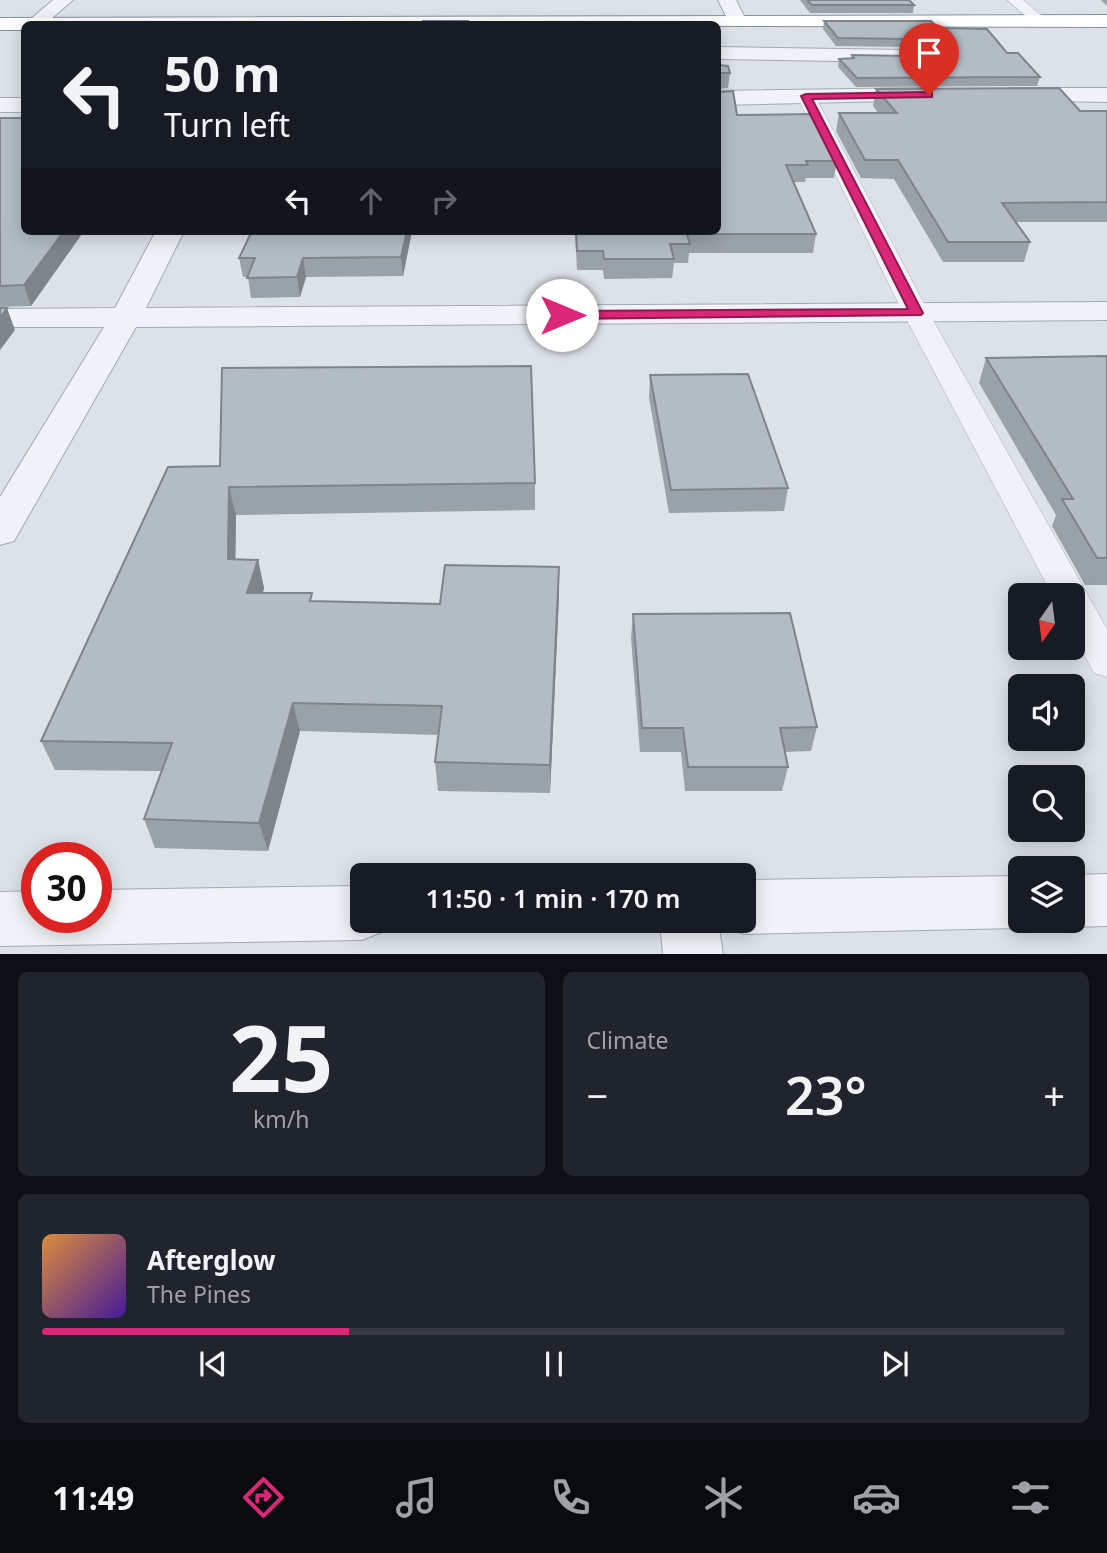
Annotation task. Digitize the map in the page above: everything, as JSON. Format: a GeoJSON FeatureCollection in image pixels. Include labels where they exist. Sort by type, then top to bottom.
{"type":"FeatureCollection","features":[{"type":"Feature","properties":{"kind":"highway"},"geometry":{"type":"LineString","coordinates":[[721,22],[1107,21]]}},
{"type":"Feature","properties":{"kind":"highway"},"geometry":{"type":"LineString","coordinates":[[0,24],[21,24]]}},
{"type":"Feature","properties":{"kind":"street"},"geometry":{"type":"LineString","coordinates":[[38,21],[64,0]]}},
{"type":"Feature","properties":{"kind":"street"},"geometry":{"type":"LineString","coordinates":[[727,0],[738,22]]}},
{"type":"Feature","properties":{"kind":"street"},"geometry":{"type":"LineString","coordinates":[[721,53],[908,56]]}},
{"type":"Feature","properties":{"kind":"street"},"geometry":{"type":"LineString","coordinates":[[721,98],[944,95]]}},
{"type":"Feature","properties":{"kind":"street"},"geometry":{"type":"LineString","coordinates":[[985,95],[1107,95]]}},
{"type":"Feature","properties":{"kind":"street"},"geometry":{"type":"LineString","coordinates":[[0,105],[21,105]]}},
{"type":"Feature","properties":{"kind":"street"},"geometry":{"type":"LineString","coordinates":[[0,531],[125,318],[168,235]]}},
{"type":"Feature","properties":{"kind":"street"},"geometry":{"type":"LineString","coordinates":[[0,318],[1107,312]]}},
{"type":"Feature","properties":{"kind":"street"},"geometry":{"type":"LineString","coordinates":[[1085,901],[1107,900]]}},
{"type":"Feature","properties":{"kind":"street"},"geometry":{"type":"LineString","coordinates":[[756,907],[1008,902]]}},
{"type":"Feature","properties":{"kind":"street"},"geometry":{"type":"LineString","coordinates":[[0,919],[350,913]]}},
{"type":"Feature","properties":{"kind":"street"},"geometry":{"type":"LineString","coordinates":[[691,933],[693,954]]}},
{"type":"Feature","properties":{"kind":"lane"},"geometry":{"type":"LineString","coordinates":[[1014,0],[1040,21]]}},
{"type":"Feature","properties":{"kind":"lane"},"geometry":{"type":"LineString","coordinates":[[806,96],[916,313],[1063,583]]}},
{"type":"Feature","properties":{"kind":"lane"},"geometry":{"type":"LineString","coordinates":[[1085,622],[1107,663]]}},
{"type":"Feature","properties":{"kind":"building"},"geometry":{"type":"Polygon","coordinates":[[[807,0],[909,0],[914,5],[812,5],[807,0]]]}},
{"type":"Feature","properties":{"kind":"building"},"geometry":{"type":"Polygon","coordinates":[[[824,21],[931,21],[938,28],[987,29],[1007,53],[1018,53],[1040,77],[857,78],[839,59],[854,58],[852,55],[910,56],[919,53],[922,46],[910,39],[838,38],[824,21]]]}},
{"type":"Feature","properties":{"kind":"building"},"geometry":{"type":"Polygon","coordinates":[[[721,65],[728,66],[730,73],[721,73],[721,65]]]}},
{"type":"Feature","properties":{"kind":"building"},"geometry":{"type":"Polygon","coordinates":[[[1059,88],[1080,111],[1107,111],[1107,202],[1002,203],[1030,242],[948,242],[898,160],[865,160],[839,113],[897,113],[876,89],[1059,88]]]}},
{"type":"Feature","properties":{"kind":"building"},"geometry":{"type":"Polygon","coordinates":[[[733,91],[737,115],[814,114],[837,161],[806,161],[808,165],[786,165],[816,234],[721,234],[721,92],[733,91]]]}},
{"type":"Feature","properties":{"kind":"building"},"geometry":{"type":"Polygon","coordinates":[[[0,118],[21,118],[21,235],[61,235],[24,285],[0,286],[0,118]]]}},
{"type":"Feature","properties":{"kind":"building"},"geometry":{"type":"Polygon","coordinates":[[[250,235],[406,235],[401,257],[303,258],[297,277],[247,278],[255,258],[239,258],[250,235]]]}},
{"type":"Feature","properties":{"kind":"building"},"geometry":{"type":"Polygon","coordinates":[[[576,235],[687,235],[690,244],[670,244],[674,259],[604,259],[603,251],[577,251],[576,235]]]}},
{"type":"Feature","properties":{"kind":"building"},"geometry":{"type":"Polygon","coordinates":[[[0,308],[7,308],[0,318],[0,308]]]}},
{"type":"Feature","properties":{"kind":"building"},"geometry":{"type":"Polygon","coordinates":[[[1107,356],[1107,558],[1097,558],[1062,499],[1073,499],[986,358],[1107,356]]]}},
{"type":"Feature","properties":{"kind":"building"},"geometry":{"type":"Polygon","coordinates":[[[531,366],[535,483],[229,487],[228,559],[258,560],[247,593],[312,593],[310,601],[440,604],[445,565],[559,567],[550,765],[435,762],[442,706],[293,703],[259,823],[144,819],[172,743],[41,741],[168,467],[220,466],[222,368],[531,366]]]}},
{"type":"Feature","properties":{"kind":"building"},"geometry":{"type":"Polygon","coordinates":[[[748,374],[788,488],[671,490],[650,375],[748,374]]]}},
{"type":"Feature","properties":{"kind":"building"},"geometry":{"type":"Polygon","coordinates":[[[790,613],[817,727],[780,728],[788,767],[688,767],[683,728],[642,728],[633,614],[790,613]]]}},
{"type":"Feature","properties":{"kind":"route"},"geometry":{"type":"LineString","coordinates":[[562,315],[916,313],[806,96],[929,95]]}}]}
